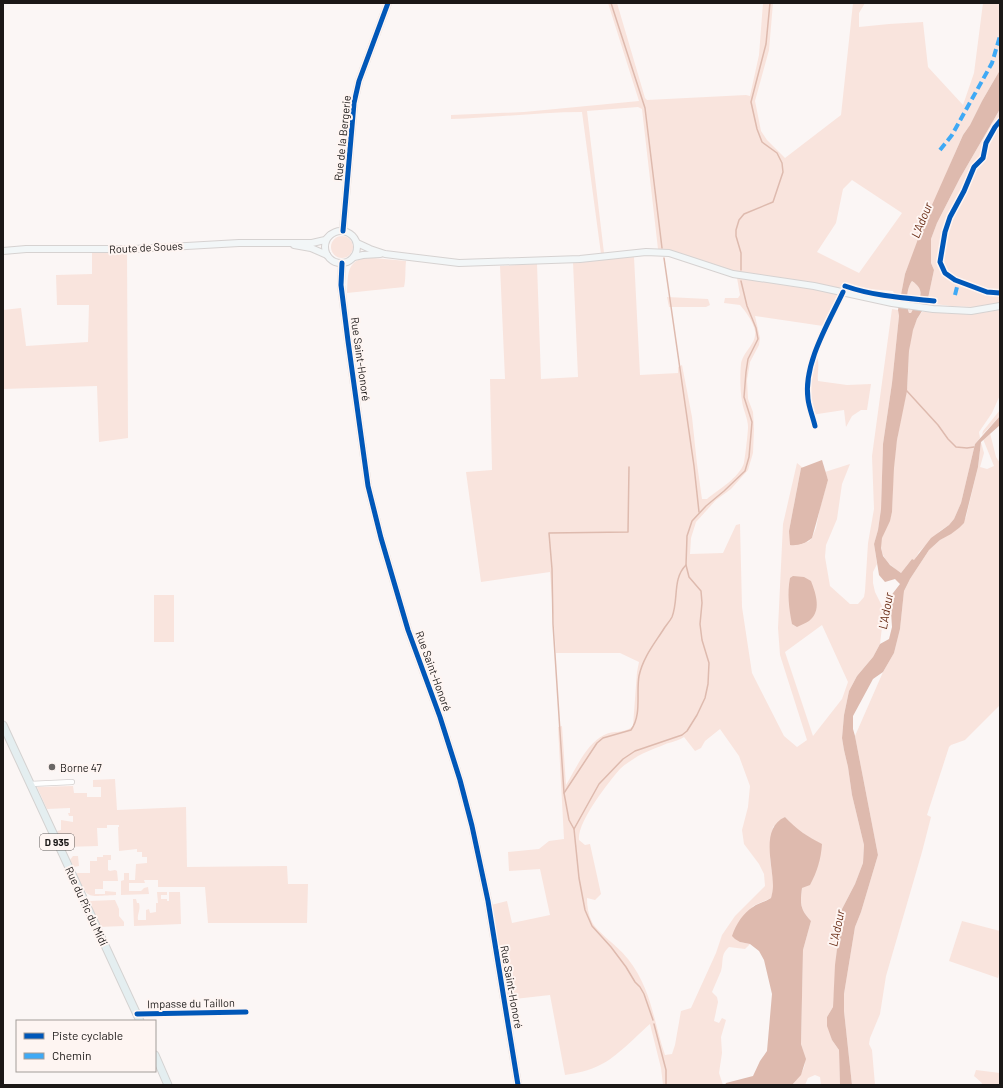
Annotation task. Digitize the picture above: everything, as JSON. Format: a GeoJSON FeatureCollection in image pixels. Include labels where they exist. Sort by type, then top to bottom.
{"type":"FeatureCollection","features":[{"type":"Feature","properties":{"kind":"main road"},"geometry":{"type":"LineString","coordinates":[[385,254],[357,243],[350,234],[343,231],[330,235],[325,245],[327,255],[331,259],[342,263],[354,257],[363,255],[385,254],[465,263],[580,259],[646,252],[669,253],[733,274],[814,286],[892,303],[933,309],[971,310],[1000,306]]}},
{"type":"Feature","properties":{"kind":"main road","name":"Route de Soues"},"geometry":{"type":"LineString","coordinates":[[3,251],[26,249],[134,249],[234,243],[317,242],[325,240],[330,235]]}},
{"type":"Feature","properties":{"kind":"main road","name":"Route de Soues"},"geometry":{"type":"LineString","coordinates":[[289,243],[296,246],[311,248],[327,255]]}},
{"type":"Feature","properties":{"kind":"main road"},"geometry":{"type":"LineString","coordinates":[[354,257],[357,243]]}},
{"type":"Feature","properties":{"kind":"main road","name":"Rue du Pic du Midi"},"geometry":{"type":"LineString","coordinates":[[3,725],[138,1018]]}},
{"type":"Feature","properties":{"kind":"main road"},"geometry":{"type":"LineString","coordinates":[[156,1057],[168,1085]]}},
{"type":"Feature","properties":{"kind":"street","name":"Rue de la Bergerie"},"geometry":{"type":"LineString","coordinates":[[343,231],[354,103],[360,81],[388,3]]}},
{"type":"Feature","properties":{"kind":"street","name":"Rue Saint-Honoré"},"geometry":{"type":"LineString","coordinates":[[342,263],[341,285],[368,486],[381,538],[408,630],[442,724],[460,780],[470,818],[488,901],[518,1085]]}},
{"type":"Feature","properties":{"kind":"street"},"geometry":{"type":"LineString","coordinates":[[815,426],[808,398],[810,371],[815,352],[843,292]]}},
{"type":"Feature","properties":{"kind":"street"},"geometry":{"type":"LineString","coordinates":[[30,784],[72,782]]}},
{"type":"Feature","properties":{"kind":"street","name":"Impasse du Taillon"},"geometry":{"type":"LineString","coordinates":[[138,1018],[246,1012]]}},
{"type":"Feature","properties":{"kind":"shaded area"},"geometry":{"type":"Polygon","coordinates":[[[608,3],[617,3],[645,98],[647,100],[750,96],[759,55],[763,3],[773,3],[769,50],[755,101],[761,131],[767,140],[785,158],[841,115],[853,3],[865,3],[859,13],[859,27],[923,22],[928,67],[963,105],[974,73],[983,3],[1000,3],[1000,70],[963,135],[955,153],[905,274],[901,295],[894,294],[893,291],[855,288],[842,285],[839,288],[768,279],[744,274],[666,249],[658,249],[642,109],[638,107],[587,111],[604,253],[601,254],[582,112],[451,119],[451,115],[524,112],[639,101],[608,3]],[[852,180],[843,189],[836,223],[817,252],[859,273],[902,213],[852,180]]]}},
{"type":"Feature","properties":{"kind":"shaded area"},"geometry":{"type":"Polygon","coordinates":[[[1000,70],[1000,109],[960,178],[937,223],[931,239],[931,263],[934,270],[927,303],[917,319],[913,330],[909,351],[907,391],[897,440],[892,512],[890,521],[882,538],[881,548],[883,556],[890,565],[901,573],[912,559],[914,560],[931,538],[949,525],[954,519],[961,503],[975,444],[1000,416],[1000,425],[981,442],[978,467],[964,523],[929,550],[910,579],[904,591],[900,629],[894,653],[883,672],[873,679],[853,716],[853,729],[878,855],[855,927],[844,994],[844,1011],[852,1085],[840,1085],[839,1050],[832,1040],[827,1026],[827,1017],[833,1007],[835,965],[842,909],[855,884],[863,863],[864,845],[852,795],[842,738],[844,715],[849,691],[857,676],[873,657],[880,644],[889,639],[892,627],[890,597],[900,584],[895,579],[885,582],[879,575],[874,544],[881,509],[883,444],[892,383],[899,316],[898,310],[905,274],[924,223],[963,135],[970,125],[1000,70]],[[912,281],[910,284],[907,301],[909,313],[911,313],[919,300],[921,293],[917,285],[912,281]]]}},
{"type":"Feature","properties":{"kind":"shaded area"},"geometry":{"type":"Polygon","coordinates":[[[1000,109],[1000,303],[974,307],[927,303],[934,270],[931,263],[931,239],[937,223],[960,178],[1000,109]]]}},
{"type":"Feature","properties":{"kind":"shaded area"},"geometry":{"type":"Polygon","coordinates":[[[342,236],[350,239],[353,247],[350,255],[342,258],[334,255],[331,247],[334,239],[342,236]]]}},
{"type":"Feature","properties":{"kind":"shaded area"},"geometry":{"type":"Polygon","coordinates":[[[127,251],[128,438],[99,442],[97,386],[3,389],[3,310],[21,308],[26,346],[88,342],[89,305],[57,305],[56,275],[92,274],[92,252],[127,251]]]}},
{"type":"Feature","properties":{"kind":"shaded area"},"geometry":{"type":"Polygon","coordinates":[[[634,257],[640,375],[678,373],[678,367],[682,365],[692,417],[702,499],[707,499],[728,483],[738,474],[744,463],[748,427],[741,397],[741,364],[744,355],[754,340],[755,331],[751,320],[740,305],[724,303],[725,298],[738,298],[740,295],[737,278],[825,290],[839,294],[823,326],[755,316],[760,338],[759,345],[750,362],[747,380],[748,399],[753,412],[753,453],[748,470],[731,489],[716,500],[696,522],[691,538],[690,554],[723,553],[736,525],[740,524],[742,607],[752,673],[784,736],[797,747],[807,740],[780,655],[778,628],[783,524],[797,463],[803,468],[801,468],[789,531],[808,542],[812,538],[816,528],[828,480],[825,472],[850,464],[842,484],[837,519],[826,545],[825,557],[830,586],[850,604],[858,604],[864,597],[865,591],[868,543],[874,509],[872,456],[892,309],[898,310],[899,316],[892,383],[883,444],[881,509],[874,544],[877,564],[873,572],[873,583],[875,592],[884,610],[880,644],[873,657],[857,676],[849,691],[844,715],[842,738],[852,795],[864,845],[863,863],[855,884],[842,909],[838,935],[833,1007],[827,1017],[832,1040],[839,1050],[840,1085],[821,1085],[820,1077],[815,1075],[808,1078],[805,1085],[792,1085],[803,1070],[805,1062],[801,1044],[803,950],[811,921],[803,910],[801,898],[802,888],[805,886],[813,840],[794,827],[785,817],[773,827],[770,859],[774,887],[771,898],[753,906],[740,942],[750,944],[745,949],[729,947],[726,950],[723,955],[721,971],[712,992],[717,997],[718,1002],[714,1021],[719,1023],[722,1018],[726,1020],[721,1037],[722,1053],[719,1073],[723,1085],[663,1085],[661,1068],[650,1024],[606,1062],[578,1073],[565,1075],[550,995],[506,1000],[491,905],[507,901],[512,923],[550,915],[540,869],[509,871],[508,852],[539,849],[549,841],[564,839],[558,727],[562,726],[566,785],[582,757],[592,744],[604,735],[626,730],[633,726],[639,662],[620,653],[556,653],[550,572],[481,582],[466,472],[492,470],[490,379],[505,379],[500,266],[537,264],[541,379],[578,377],[573,262],[634,257]],[[822,625],[785,652],[813,736],[842,699],[848,682],[822,625]],[[720,729],[705,741],[701,748],[695,751],[684,737],[643,753],[626,764],[615,775],[594,803],[583,823],[580,832],[579,840],[585,845],[590,844],[601,894],[595,900],[587,898],[588,910],[592,922],[628,959],[636,971],[647,994],[665,1055],[672,1054],[681,1011],[691,1008],[716,953],[722,935],[735,916],[765,886],[764,874],[759,864],[744,844],[742,830],[748,807],[750,786],[739,756],[720,729]]]}},
{"type":"Feature","properties":{"kind":"shaded area"},"geometry":{"type":"Polygon","coordinates":[[[364,258],[406,261],[404,287],[347,293],[349,271],[354,263],[364,258]]]}},
{"type":"Feature","properties":{"kind":"shaded area"},"geometry":{"type":"Polygon","coordinates":[[[912,281],[920,289],[921,293],[911,313],[909,313],[907,296],[912,281]]]}},
{"type":"Feature","properties":{"kind":"shaded area"},"geometry":{"type":"Polygon","coordinates":[[[667,297],[708,299],[710,305],[706,307],[669,307],[667,297]]]}},
{"type":"Feature","properties":{"kind":"shaded area"},"geometry":{"type":"Polygon","coordinates":[[[1000,310],[1000,395],[992,413],[979,432],[980,438],[975,444],[961,503],[954,519],[949,525],[940,531],[919,552],[914,561],[912,559],[901,573],[885,559],[881,542],[890,520],[892,510],[893,475],[896,449],[907,389],[909,349],[913,329],[922,312],[974,314],[1000,310]]]}},
{"type":"Feature","properties":{"kind":"shaded area"},"geometry":{"type":"Polygon","coordinates":[[[812,355],[817,357],[818,360],[818,381],[847,385],[871,384],[867,410],[861,410],[852,416],[846,427],[844,410],[811,415],[806,382],[812,355]]]}},
{"type":"Feature","properties":{"kind":"shaded area"},"geometry":{"type":"Polygon","coordinates":[[[1000,410],[1000,416],[982,435],[983,431],[1000,410]]]}},
{"type":"Feature","properties":{"kind":"shaded area"},"geometry":{"type":"Polygon","coordinates":[[[990,433],[996,457],[1000,463],[1000,705],[965,740],[949,747],[927,815],[931,817],[886,976],[880,1014],[870,1038],[869,1044],[872,1050],[875,1085],[852,1085],[844,1011],[844,994],[855,927],[878,855],[855,736],[883,672],[894,653],[900,629],[904,591],[910,579],[929,550],[940,540],[959,528],[966,517],[978,467],[981,442],[984,453],[980,467],[987,469],[994,466],[983,439],[990,433]]]}},
{"type":"Feature","properties":{"kind":"shaded area"},"geometry":{"type":"Polygon","coordinates":[[[822,460],[828,480],[812,538],[802,544],[790,545],[789,531],[801,468],[822,460]]]}},
{"type":"Feature","properties":{"kind":"shaded area"},"geometry":{"type":"Polygon","coordinates":[[[793,576],[804,577],[811,581],[817,602],[816,612],[813,617],[809,621],[797,627],[792,624],[789,601],[790,578],[793,576]]]}},
{"type":"Feature","properties":{"kind":"shaded area"},"geometry":{"type":"Polygon","coordinates":[[[154,595],[174,595],[174,642],[154,642],[154,595]]]}},
{"type":"Feature","properties":{"kind":"shaded area"},"geometry":{"type":"Polygon","coordinates":[[[115,779],[117,810],[186,807],[187,867],[287,866],[288,884],[308,884],[307,923],[208,923],[205,887],[158,887],[158,880],[144,880],[145,883],[129,883],[129,891],[141,891],[148,887],[149,894],[121,895],[121,881],[124,880],[124,873],[129,873],[129,880],[135,880],[136,864],[147,863],[147,857],[142,857],[142,852],[137,852],[137,849],[119,851],[119,825],[107,825],[107,828],[97,828],[98,846],[65,847],[57,831],[61,830],[61,820],[73,822],[73,816],[69,816],[68,813],[70,813],[70,808],[47,809],[37,787],[73,786],[74,793],[87,793],[87,797],[101,797],[101,787],[93,787],[93,780],[115,779]]]}},
{"type":"Feature","properties":{"kind":"shaded area"},"geometry":{"type":"Polygon","coordinates":[[[785,817],[802,832],[822,844],[820,860],[815,875],[810,885],[802,888],[801,894],[803,910],[811,921],[803,950],[801,1044],[806,1059],[801,1075],[792,1085],[725,1085],[726,1083],[753,1076],[760,1061],[767,1051],[772,994],[764,960],[759,951],[750,944],[740,942],[732,936],[738,923],[746,912],[771,898],[773,886],[770,858],[770,838],[777,822],[785,817]]]}},
{"type":"Feature","properties":{"kind":"shaded area"},"geometry":{"type":"Polygon","coordinates":[[[103,855],[111,855],[111,860],[108,860],[108,870],[117,871],[118,881],[103,881],[103,889],[95,889],[95,894],[105,894],[105,891],[116,892],[116,895],[90,895],[86,893],[76,873],[90,873],[90,861],[97,861],[97,857],[103,857],[103,855]]]}},
{"type":"Feature","properties":{"kind":"shaded area"},"geometry":{"type":"Polygon","coordinates":[[[73,856],[78,856],[79,866],[74,867],[70,860],[73,856]]]}},
{"type":"Feature","properties":{"kind":"shaded area"},"geometry":{"type":"Polygon","coordinates":[[[157,892],[167,892],[167,895],[161,895],[161,899],[167,899],[167,901],[169,901],[169,892],[180,892],[181,924],[134,926],[133,899],[136,899],[137,903],[139,903],[140,908],[138,920],[146,920],[146,910],[149,909],[150,913],[156,912],[156,903],[158,903],[157,892]]]}},
{"type":"Feature","properties":{"kind":"shaded area"},"geometry":{"type":"Polygon","coordinates":[[[115,900],[119,909],[119,916],[124,922],[124,926],[98,927],[88,904],[89,901],[115,900]]]}},
{"type":"Feature","properties":{"kind":"shaded area"},"geometry":{"type":"Polygon","coordinates":[[[962,921],[1000,931],[1000,969],[998,978],[949,961],[962,921]]]}},
{"type":"Feature","properties":{"kind":"shaded area"},"geometry":{"type":"Polygon","coordinates":[[[976,1070],[1000,1073],[1000,1085],[981,1085],[982,1083],[974,1076],[976,1070]]]}},
{"type":"Feature","properties":{"kind":"waterway"},"geometry":{"type":"LineString","coordinates":[[611,3],[645,108],[662,248]]}},
{"type":"Feature","properties":{"kind":"waterway"},"geometry":{"type":"LineString","coordinates":[[741,270],[741,253],[736,236],[739,220],[744,214],[773,202],[783,172],[782,163],[777,153],[762,142],[757,129],[751,102],[766,44],[770,3]]}},
{"type":"Feature","properties":{"kind":"waterway"},"geometry":{"type":"LineString","coordinates":[[664,258],[694,466],[699,512]]}},
{"type":"Feature","properties":{"kind":"waterway"},"geometry":{"type":"LineString","coordinates":[[653,1020],[640,987],[611,947],[592,926],[585,910],[579,878],[574,829],[599,784],[623,759],[635,751],[682,735],[687,731],[697,715],[705,698],[708,684],[709,663],[702,640],[700,624],[702,603],[701,591],[689,577],[686,565],[687,536],[692,521],[706,506],[745,471],[749,457],[752,422],[744,397],[748,359],[758,339],[756,328],[747,306],[741,281]]}},
{"type":"Feature","properties":{"kind":"waterway"},"geometry":{"type":"LineString","coordinates":[[906,390],[956,447],[974,447]]}},
{"type":"Feature","properties":{"kind":"waterway"},"geometry":{"type":"LineString","coordinates":[[564,793],[553,624],[552,569],[549,533],[628,532],[629,467]]}},
{"type":"Feature","properties":{"kind":"waterway"},"geometry":{"type":"LineString","coordinates":[[574,829],[569,820],[564,793],[597,743],[603,738],[631,730],[638,711],[638,683],[641,669],[650,650],[672,617],[677,583],[679,576],[686,565]]}},
{"type":"Feature","properties":{"kind":"waterway"},"geometry":{"type":"LineString","coordinates":[[654,1024],[666,1070],[666,1085]]}},
{"type":"Feature","properties":{"kind":"marked path"},"geometry":{"type":"LineString","coordinates":[[940,150],[952,135],[992,63],[1000,36]]}},
{"type":"Feature","properties":{"kind":"marked path"},"geometry":{"type":"LineString","coordinates":[[955,280],[957,287],[955,295]]}},
{"type":"Feature","properties":{"kind":"cycle path"},"geometry":{"type":"LineString","coordinates":[[343,231],[354,103],[359,81],[388,3]]}},
{"type":"Feature","properties":{"kind":"cycle path"},"geometry":{"type":"LineString","coordinates":[[1000,121],[986,143],[983,158],[974,167],[964,191],[950,217],[945,232],[940,262],[945,273],[955,280],[987,292],[1000,293]]}},
{"type":"Feature","properties":{"kind":"cycle path"},"geometry":{"type":"LineString","coordinates":[[342,263],[341,285],[368,486],[381,538],[408,630],[440,717],[460,780],[472,826],[488,901],[518,1085]]}},
{"type":"Feature","properties":{"kind":"cycle path"},"geometry":{"type":"LineString","coordinates":[[845,286],[900,298],[934,301]]}},
{"type":"Feature","properties":{"kind":"cycle path"},"geometry":{"type":"LineString","coordinates":[[815,426],[808,399],[807,386],[809,372],[818,344],[843,292]]}},
{"type":"Feature","properties":{"kind":"cycle path"},"geometry":{"type":"LineString","coordinates":[[137,1014],[246,1012]]}},
{"type":"Feature","properties":{"kind":"place","name":"Borne 47"},"geometry":{"type":"Point","coordinates":[52,767]}},
{"type":"Feature","properties":{"kind":"water label","name":"L'Adour"},"geometry":{"type":"Point","coordinates":[921,220]}},
{"type":"Feature","properties":{"kind":"water label","name":"L'Adour"},"geometry":{"type":"Point","coordinates":[885,611]}},
{"type":"Feature","properties":{"kind":"water label","name":"L'Adour"},"geometry":{"type":"Point","coordinates":[836,928]}}]}
